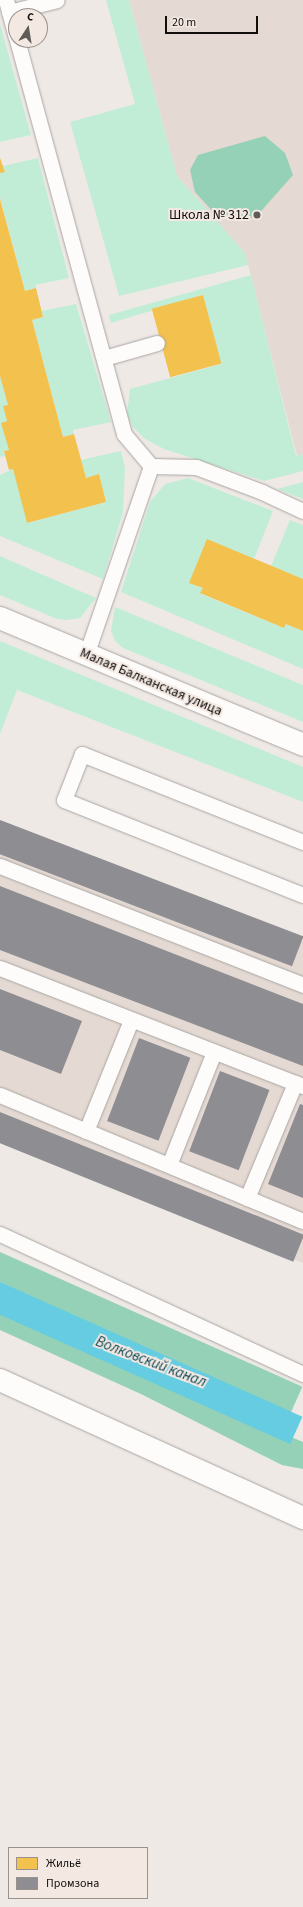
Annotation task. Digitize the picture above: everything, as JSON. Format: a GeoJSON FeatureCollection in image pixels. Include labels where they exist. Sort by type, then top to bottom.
{"type":"FeatureCollection","features":[{"type":"Feature","properties":{"kind":"street","name":"Малая Балканская улица"},"geometry":{"type":"LineString","coordinates":[[0,618],[303,745]]}},
{"type":"Feature","properties":{"kind":"street"},"geometry":{"type":"LineString","coordinates":[[0,1380],[303,1518]]}},
{"type":"Feature","properties":{"kind":"lane"},"geometry":{"type":"LineString","coordinates":[[8,6],[57,0]]}},
{"type":"Feature","properties":{"kind":"lane"},"geometry":{"type":"LineString","coordinates":[[20,48],[43,119],[124,434],[151,466],[196,467],[262,492],[303,511]]}},
{"type":"Feature","properties":{"kind":"lane"},"geometry":{"type":"LineString","coordinates":[[104,358],[157,343]]}},
{"type":"Feature","properties":{"kind":"lane"},"geometry":{"type":"LineString","coordinates":[[86,655],[151,466]]}},
{"type":"Feature","properties":{"kind":"lane"},"geometry":{"type":"LineString","coordinates":[[303,842],[82,754],[64,800],[303,895]]}},
{"type":"Feature","properties":{"kind":"lane"},"geometry":{"type":"LineString","coordinates":[[0,866],[303,985]]}},
{"type":"Feature","properties":{"kind":"lane"},"geometry":{"type":"LineString","coordinates":[[0,968],[299,1085],[247,1198]]}},
{"type":"Feature","properties":{"kind":"lane"},"geometry":{"type":"LineString","coordinates":[[86,1131],[131,1020]]}},
{"type":"Feature","properties":{"kind":"lane"},"geometry":{"type":"LineString","coordinates":[[169,1165],[214,1052]]}},
{"type":"Feature","properties":{"kind":"lane"},"geometry":{"type":"LineString","coordinates":[[0,1095],[303,1221]]}},
{"type":"Feature","properties":{"kind":"lane"},"geometry":{"type":"LineString","coordinates":[[0,1234],[303,1374]]}},
{"type":"Feature","properties":{"kind":"shaded area","name":"Школа № 312"},"geometry":{"type":"Polygon","coordinates":[[[129,0],[303,0],[303,454],[297,456],[245,253],[177,176],[129,0]]]}},
{"type":"Feature","properties":{"kind":"shaded area"},"geometry":{"type":"Polygon","coordinates":[[[0,820],[303,938],[303,1263],[0,1140],[0,820]]]}},
{"type":"Feature","properties":{"kind":"green space"},"geometry":{"type":"Polygon","coordinates":[[[106,0],[129,0],[177,176],[245,253],[248,265],[119,296],[70,122],[135,104],[106,0]]]}},
{"type":"Feature","properties":{"kind":"green space"},"geometry":{"type":"Polygon","coordinates":[[[0,24],[31,135],[0,142],[0,24]]]}},
{"type":"Feature","properties":{"kind":"green space"},"geometry":{"type":"Polygon","coordinates":[[[265,136],[285,153],[293,175],[255,218],[215,214],[195,192],[190,170],[198,155],[265,136]]]}},
{"type":"Feature","properties":{"kind":"green space"},"geometry":{"type":"Polygon","coordinates":[[[38,158],[69,278],[35,285],[36,288],[25,291],[0,197],[0,173],[5,171],[3,166],[38,158]]]}},
{"type":"Feature","properties":{"kind":"green space"},"geometry":{"type":"Polygon","coordinates":[[[251,275],[296,456],[303,454],[303,471],[264,481],[164,449],[145,439],[133,427],[127,414],[130,389],[221,364],[203,295],[111,323],[109,315],[251,275]]]}},
{"type":"Feature","properties":{"kind":"green space"},"geometry":{"type":"Polygon","coordinates":[[[76,304],[111,422],[73,430],[74,434],[63,437],[32,320],[43,317],[42,311],[76,304]]]}},
{"type":"Feature","properties":{"kind":"green space"},"geometry":{"type":"Polygon","coordinates":[[[0,376],[8,405],[3,406],[7,421],[2,423],[9,450],[4,452],[5,456],[0,457],[0,376]]]}},
{"type":"Feature","properties":{"kind":"green space"},"geometry":{"type":"Polygon","coordinates":[[[121,451],[125,468],[123,512],[103,579],[0,536],[0,475],[13,469],[28,523],[106,502],[99,475],[86,478],[81,460],[121,451]]]}},
{"type":"Feature","properties":{"kind":"green space"},"geometry":{"type":"Polygon","coordinates":[[[188,478],[273,511],[254,559],[189,582],[203,588],[201,594],[284,628],[286,624],[303,631],[303,669],[121,592],[150,502],[165,484],[188,478]]]}},
{"type":"Feature","properties":{"kind":"green space"},"geometry":{"type":"Polygon","coordinates":[[[303,482],[303,499],[277,489],[303,482]]]}},
{"type":"Feature","properties":{"kind":"green space"},"geometry":{"type":"Polygon","coordinates":[[[290,520],[303,525],[303,579],[271,566],[290,520]]]}},
{"type":"Feature","properties":{"kind":"green space"},"geometry":{"type":"Polygon","coordinates":[[[0,556],[96,598],[80,618],[67,620],[57,619],[0,595],[0,556]]]}},
{"type":"Feature","properties":{"kind":"green space"},"geometry":{"type":"Polygon","coordinates":[[[115,607],[303,685],[303,722],[123,648],[115,641],[111,631],[115,607]]]}},
{"type":"Feature","properties":{"kind":"green space"},"geometry":{"type":"Polygon","coordinates":[[[0,641],[303,767],[303,802],[17,690],[0,734],[0,641]]]}},
{"type":"Feature","properties":{"kind":"green space"},"geometry":{"type":"Polygon","coordinates":[[[0,1252],[302,1387],[290,1414],[0,1285],[0,1252]]]}},
{"type":"Feature","properties":{"kind":"green space"},"geometry":{"type":"Polygon","coordinates":[[[0,1312],[303,1442],[303,1469],[282,1465],[143,1395],[0,1330],[0,1312]]]}},
{"type":"Feature","properties":{"kind":"water","name":"Волковский канал"},"geometry":{"type":"Polygon","coordinates":[[[0,1282],[302,1417],[290,1444],[0,1315],[0,1282]]]}},
{"type":"Feature","properties":{"kind":"building: Жильё"},"geometry":{"type":"Polygon","coordinates":[[[0,158],[5,172],[0,173],[0,158]]]}},
{"type":"Feature","properties":{"kind":"building: Жильё"},"geometry":{"type":"Polygon","coordinates":[[[0,199],[25,291],[36,288],[43,317],[32,320],[63,437],[74,434],[86,478],[99,474],[106,502],[27,523],[13,469],[9,470],[7,463],[4,451],[9,450],[1,423],[7,421],[3,406],[8,405],[0,376],[0,199]]]}},
{"type":"Feature","properties":{"kind":"building: Жильё"},"geometry":{"type":"Polygon","coordinates":[[[203,295],[221,364],[170,377],[152,309],[203,295]]]}},
{"type":"Feature","properties":{"kind":"building: Жильё"},"geometry":{"type":"Polygon","coordinates":[[[207,539],[303,579],[303,631],[286,624],[284,628],[200,593],[203,588],[189,583],[207,539]]]}},
{"type":"Feature","properties":{"kind":"building: Промзона"},"geometry":{"type":"Polygon","coordinates":[[[0,820],[303,936],[292,966],[0,854],[0,820]]]}},
{"type":"Feature","properties":{"kind":"building: Промзона"},"geometry":{"type":"Polygon","coordinates":[[[0,886],[303,1004],[303,1066],[0,950],[0,886]]]}},
{"type":"Feature","properties":{"kind":"building: Промзона"},"geometry":{"type":"Polygon","coordinates":[[[0,989],[82,1021],[61,1074],[0,1050],[0,989]]]}},
{"type":"Feature","properties":{"kind":"building: Промзона"},"geometry":{"type":"Polygon","coordinates":[[[139,1038],[190,1058],[158,1141],[107,1121],[139,1038]]]}},
{"type":"Feature","properties":{"kind":"building: Промзона"},"geometry":{"type":"Polygon","coordinates":[[[220,1071],[269,1090],[239,1170],[189,1151],[220,1071]]]}},
{"type":"Feature","properties":{"kind":"building: Промзона"},"geometry":{"type":"Polygon","coordinates":[[[300,1104],[303,1105],[303,1198],[268,1184],[300,1104]]]}},
{"type":"Feature","properties":{"kind":"building: Промзона"},"geometry":{"type":"Polygon","coordinates":[[[0,1112],[303,1234],[293,1262],[0,1143],[0,1112]]]}},
{"type":"Feature","properties":{"kind":"place","name":"Школа № 312"},"geometry":{"type":"Point","coordinates":[257,215]}}]}
